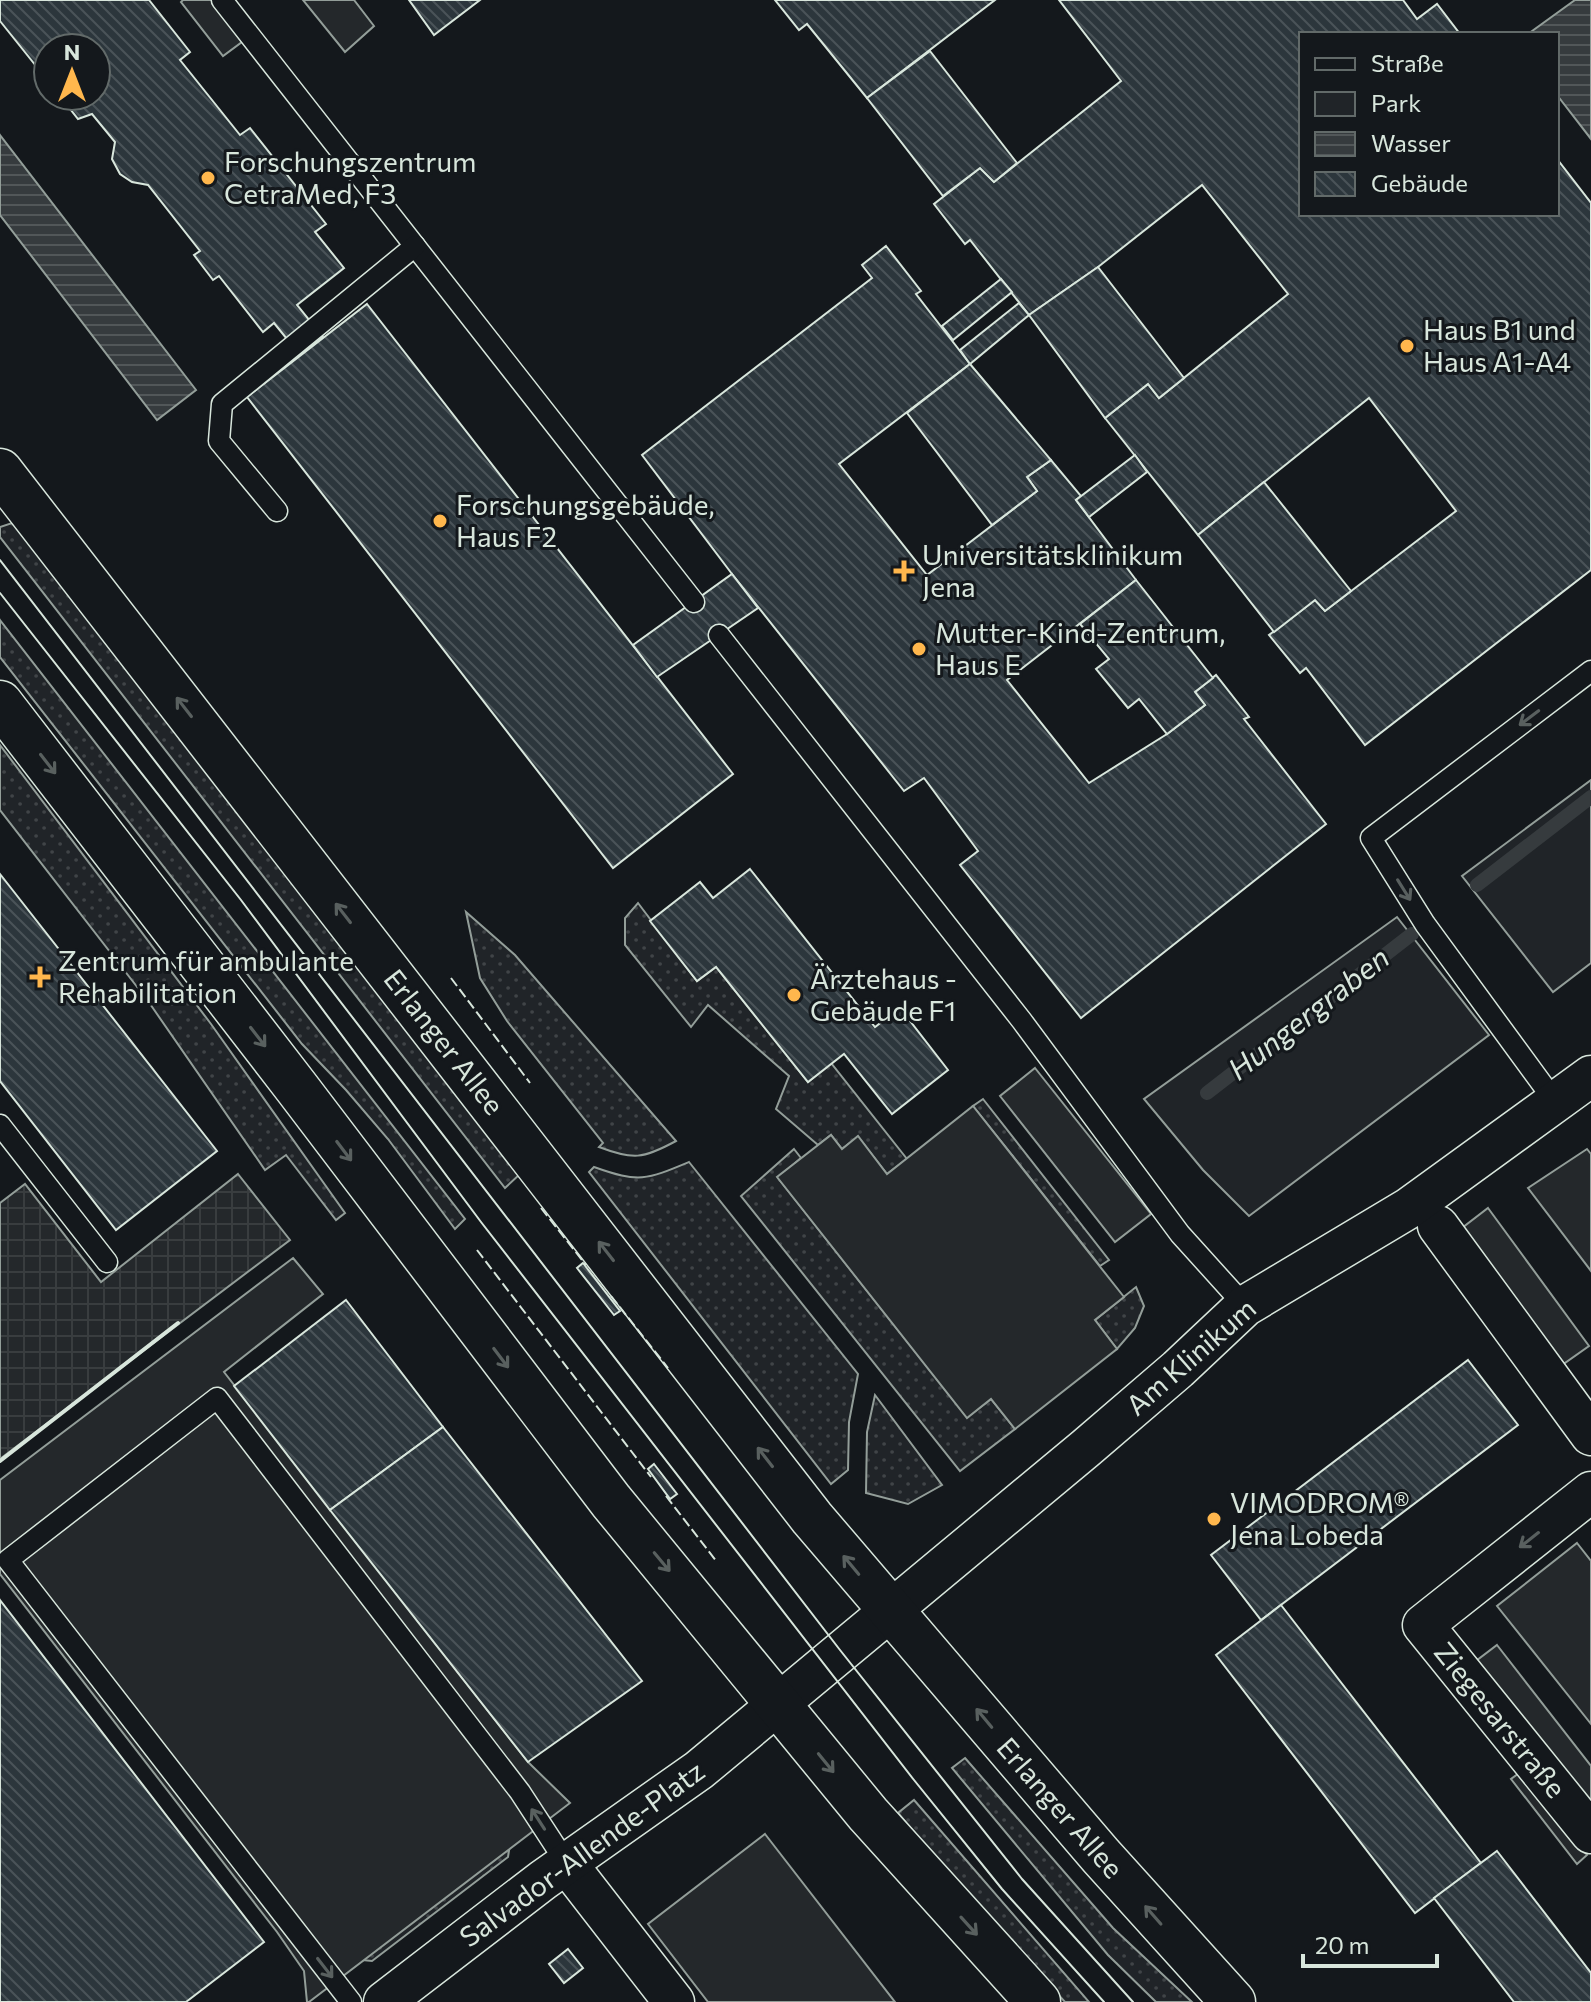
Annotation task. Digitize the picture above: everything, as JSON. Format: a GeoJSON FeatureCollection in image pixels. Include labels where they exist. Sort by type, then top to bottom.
{"type":"FeatureCollection","features":[{"type":"Feature","properties":{"kind":"main road","name":"Erlanger Allee"},"geometry":{"type":"LineString","coordinates":[[0,471],[812,1518],[1101,1856],[1233,2002]]}},
{"type":"Feature","properties":{"kind":"main road"},"geometry":{"type":"LineString","coordinates":[[0,703],[611,1501],[880,1828],[1038,2002]]}},
{"type":"Feature","properties":{"kind":"street","name":"Am Klinikum"},"geometry":{"type":"LineString","coordinates":[[891,1610],[1178,1369],[1245,1306],[1409,1208],[1591,1076]]}},
{"type":"Feature","properties":{"kind":"street"},"geometry":{"type":"LineString","coordinates":[[1438,1226],[1591,1435]]}},
{"type":"Feature","properties":{"kind":"street","name":"Ziegesarstraße"},"geometry":{"type":"LineString","coordinates":[[1591,1492],[1423,1625],[1591,1833]]}},
{"type":"Feature","properties":{"kind":"street"},"geometry":{"type":"LineString","coordinates":[[777,1702],[891,1610]]}},
{"type":"Feature","properties":{"kind":"street","name":"Salvador-Allende-Platz"},"geometry":{"type":"LineString","coordinates":[[384,2002],[567,1864],[699,1770],[777,1702]]}},
{"type":"Feature","properties":{"kind":"street"},"geometry":{"type":"LineString","coordinates":[[567,1864],[674,2002]]}},
{"type":"Feature","properties":{"kind":"lane"},"geometry":{"type":"LineString","coordinates":[[222,0],[694,602]]}},
{"type":"Feature","properties":{"kind":"lane"},"geometry":{"type":"LineString","coordinates":[[277,511],[219,441],[222,404],[415,246]]}},
{"type":"Feature","properties":{"kind":"lane"},"geometry":{"type":"LineString","coordinates":[[719,635],[1022,1021],[1180,1234],[1245,1306]]}},
{"type":"Feature","properties":{"kind":"lane"},"geometry":{"type":"LineString","coordinates":[[1556,1103],[1425,924],[1371,838],[1591,671]]}},
{"type":"Feature","properties":{"kind":"lane"},"geometry":{"type":"LineString","coordinates":[[0,1125],[107,1262]]}},
{"type":"Feature","properties":{"kind":"lane"},"geometry":{"type":"LineString","coordinates":[[351,2002],[4,1555],[217,1398],[507,1774],[567,1864]]}},
{"type":"Feature","properties":{"kind":"green space"},"geometry":{"type":"Polygon","coordinates":[[[12,523],[26,533],[519,1175],[505,1188],[0,537],[0,527],[12,523]]]}},
{"type":"Feature","properties":{"kind":"green space"},"geometry":{"type":"Polygon","coordinates":[[[0,620],[465,1219],[455,1229],[388,1139],[302,1044],[0,657],[0,620]]]}},
{"type":"Feature","properties":{"kind":"green space"},"geometry":{"type":"Polygon","coordinates":[[[0,745],[211,1024],[345,1213],[336,1220],[286,1155],[265,1170],[148,1001],[0,810],[0,745]]]}},
{"type":"Feature","properties":{"kind":"green space"},"geometry":{"type":"Polygon","coordinates":[[[1591,780],[1591,963],[1553,992],[1462,876],[1591,780]]]}},
{"type":"Feature","properties":{"kind":"green space"},"geometry":{"type":"Polygon","coordinates":[[[638,903],[697,981],[716,967],[808,1082],[831,1063],[907,1159],[887,1174],[858,1137],[842,1149],[831,1135],[818,1145],[776,1109],[789,1076],[708,1005],[691,1027],[625,945],[625,918],[638,903]]]}},
{"type":"Feature","properties":{"kind":"green space"},"geometry":{"type":"Polygon","coordinates":[[[466,912],[515,955],[676,1141],[638,1156],[599,1147],[603,1143],[507,1021],[480,978],[466,912]]]}},
{"type":"Feature","properties":{"kind":"green space"},"geometry":{"type":"Polygon","coordinates":[[[1397,917],[1489,1035],[1249,1216],[1203,1170],[1144,1099],[1397,917]]]}},
{"type":"Feature","properties":{"kind":"green space"},"geometry":{"type":"Polygon","coordinates":[[[983,1099],[1109,1260],[1100,1266],[973,1106],[983,1099]]]}},
{"type":"Feature","properties":{"kind":"green space"},"geometry":{"type":"Polygon","coordinates":[[[794,1149],[801,1158],[778,1178],[967,1417],[991,1399],[1015,1429],[960,1471],[741,1196],[794,1149]]]}},
{"type":"Feature","properties":{"kind":"green space"},"geometry":{"type":"Polygon","coordinates":[[[689,1162],[858,1374],[849,1422],[848,1470],[831,1484],[589,1172],[594,1167],[622,1176],[652,1176],[689,1162]]]}},
{"type":"Feature","properties":{"kind":"green space"},"geometry":{"type":"Polygon","coordinates":[[[1136,1287],[1144,1306],[1135,1328],[1117,1349],[1095,1320],[1136,1287]]]}},
{"type":"Feature","properties":{"kind":"green space"},"geometry":{"type":"Polygon","coordinates":[[[875,1395],[942,1485],[908,1504],[866,1493],[867,1432],[875,1395]]]}},
{"type":"Feature","properties":{"kind":"green space"},"geometry":{"type":"Polygon","coordinates":[[[965,1758],[1113,1928],[1192,2002],[1156,2002],[1108,1955],[952,1768],[965,1758]]]}},
{"type":"Feature","properties":{"kind":"green space"},"geometry":{"type":"Polygon","coordinates":[[[914,1800],[1089,2002],[1065,2002],[962,1889],[898,1813],[914,1800]]]}},
{"type":"Feature","properties":{"kind":"green space"},"geometry":{"type":"Polygon","coordinates":[[[511,1838],[508,1857],[372,1961],[352,1959],[511,1838]]]}},
{"type":"Feature","properties":{"kind":"shaded area"},"geometry":{"type":"Polygon","coordinates":[[[222,0],[250,36],[223,56],[181,2],[222,0]]]}},
{"type":"Feature","properties":{"kind":"shaded area"},"geometry":{"type":"Polygon","coordinates":[[[303,0],[354,0],[374,26],[345,52],[303,0]]]}},
{"type":"Feature","properties":{"kind":"shaded area"},"geometry":{"type":"Polygon","coordinates":[[[1035,1068],[1151,1214],[1115,1242],[1000,1096],[1035,1068]]]}},
{"type":"Feature","properties":{"kind":"shaded area"},"geometry":{"type":"Polygon","coordinates":[[[973,1106],[1124,1297],[1095,1320],[1117,1349],[1015,1429],[991,1399],[967,1418],[777,1177],[831,1135],[842,1149],[858,1136],[887,1174],[973,1106]]]}},
{"type":"Feature","properties":{"kind":"shaded area"},"geometry":{"type":"Polygon","coordinates":[[[1587,1149],[1591,1154],[1591,1271],[1528,1188],[1587,1149]]]}},
{"type":"Feature","properties":{"kind":"shaded area"},"geometry":{"type":"Polygon","coordinates":[[[238,1174],[290,1240],[0,1459],[0,1203],[25,1184],[101,1282],[238,1174]]]}},
{"type":"Feature","properties":{"kind":"shaded area"},"geometry":{"type":"Polygon","coordinates":[[[1488,1208],[1589,1346],[1562,1365],[1462,1228],[1488,1208]]]}},
{"type":"Feature","properties":{"kind":"shaded area"},"geometry":{"type":"Polygon","coordinates":[[[293,1258],[323,1294],[224,1372],[528,1762],[570,1803],[309,2002],[304,1971],[277,1932],[0,1574],[0,1480],[293,1258]]]}},
{"type":"Feature","properties":{"kind":"shaded area"},"geometry":{"type":"Polygon","coordinates":[[[1577,1543],[1591,1561],[1591,1724],[1497,1606],[1577,1543]]]}},
{"type":"Feature","properties":{"kind":"shaded area"},"geometry":{"type":"Polygon","coordinates":[[[1497,1645],[1591,1766],[1591,1818],[1472,1664],[1497,1645]]]}},
{"type":"Feature","properties":{"kind":"shaded area"},"geometry":{"type":"Polygon","coordinates":[[[1522,1771],[1587,1855],[1577,1864],[1511,1779],[1522,1771]]]}},
{"type":"Feature","properties":{"kind":"shaded area"},"geometry":{"type":"Polygon","coordinates":[[[765,1834],[895,2002],[708,2002],[648,1924],[765,1834]]]}},
{"type":"Feature","properties":{"kind":"water"},"geometry":{"type":"Polygon","coordinates":[[[1575,0],[1591,0],[1591,139],[1559,98],[1559,32],[1531,32],[1575,0]]]}},
{"type":"Feature","properties":{"kind":"water"},"geometry":{"type":"Polygon","coordinates":[[[0,135],[196,390],[157,420],[0,215],[0,135]]]}},
{"type":"Feature","properties":{"kind":"building","name":"Forschungszentrum CetraMed, F3"},"geometry":{"type":"Polygon","coordinates":[[[0,0],[149,0],[190,52],[180,60],[240,135],[250,128],[326,224],[315,232],[344,268],[297,305],[323,337],[300,355],[274,323],[263,332],[219,276],[213,280],[194,255],[200,251],[148,185],[132,182],[120,174],[112,159],[115,142],[92,114],[78,119],[73,112],[112,112],[112,32],[32,32],[32,61],[0,21],[0,0]]]}},
{"type":"Feature","properties":{"kind":"building"},"geometry":{"type":"Polygon","coordinates":[[[409,0],[480,0],[434,35],[409,0]]]}},
{"type":"Feature","properties":{"kind":"building"},"geometry":{"type":"Polygon","coordinates":[[[775,0],[995,0],[867,98],[807,24],[799,30],[775,0]]]}},
{"type":"Feature","properties":{"kind":"building","name":"Haus B1 und Haus A1-A4"},"geometry":{"type":"Polygon","coordinates":[[[1059,0],[1403,0],[1417,19],[1437,4],[1458,32],[1299,32],[1299,216],[1559,216],[1559,162],[1591,203],[1591,570],[1365,745],[1306,668],[1300,673],[1269,635],[1315,600],[1325,611],[1456,511],[1369,398],[1198,535],[1105,418],[1148,384],[1159,398],[1288,294],[1202,185],[1098,267],[1029,315],[970,240],[965,244],[934,204],[980,168],[994,182],[1121,81],[1059,0]]]}},
{"type":"Feature","properties":{"kind":"building"},"geometry":{"type":"Polygon","coordinates":[[[930,51],[1017,163],[994,182],[980,168],[943,196],[867,98],[930,51]]]}},
{"type":"Feature","properties":{"kind":"building","name":"Mutter-Kind-Zentrum, Haus E"},"geometry":{"type":"Polygon","coordinates":[[[886,246],[921,291],[916,294],[970,364],[839,464],[927,575],[1037,491],[1027,477],[1051,460],[1081,496],[1076,500],[1136,580],[1007,680],[1089,783],[1167,734],[1205,705],[1195,692],[1216,675],[1249,717],[1244,719],[1326,824],[1081,1018],[960,865],[978,851],[924,778],[904,791],[642,455],[872,278],[862,265],[886,246]]]}},
{"type":"Feature","properties":{"kind":"building"},"geometry":{"type":"Polygon","coordinates":[[[1098,267],[1184,378],[1159,398],[1148,384],[1105,418],[1029,315],[1098,267]]]}},
{"type":"Feature","properties":{"kind":"building"},"geometry":{"type":"Polygon","coordinates":[[[1001,279],[1012,292],[953,340],[942,326],[1001,279]]]}},
{"type":"Feature","properties":{"kind":"building"},"geometry":{"type":"Polygon","coordinates":[[[1019,303],[1029,315],[970,364],[960,350],[1019,303]]]}},
{"type":"Feature","properties":{"kind":"building","name":"Forschungsgebäude, Haus F2"},"geometry":{"type":"Polygon","coordinates":[[[367,304],[733,774],[613,868],[247,397],[367,304]]]}},
{"type":"Feature","properties":{"kind":"building"},"geometry":{"type":"Polygon","coordinates":[[[970,364],[1051,460],[1027,477],[1037,491],[992,525],[907,413],[970,364]]]}},
{"type":"Feature","properties":{"kind":"building"},"geometry":{"type":"Polygon","coordinates":[[[1135,455],[1147,472],[1089,517],[1076,500],[1135,455]]]}},
{"type":"Feature","properties":{"kind":"building"},"geometry":{"type":"Polygon","coordinates":[[[1264,482],[1351,591],[1325,611],[1315,600],[1274,632],[1198,535],[1264,482]]]}},
{"type":"Feature","properties":{"kind":"building"},"geometry":{"type":"Polygon","coordinates":[[[732,574],[758,608],[657,677],[633,645],[732,574]]]}},
{"type":"Feature","properties":{"kind":"building"},"geometry":{"type":"Polygon","coordinates":[[[1136,580],[1213,678],[1195,692],[1205,705],[1167,734],[1139,699],[1128,708],[1096,669],[1109,659],[1080,624],[1136,580]]]}},
{"type":"Feature","properties":{"kind":"building","name":"Ärztehaus - Gebäude F1"},"geometry":{"type":"Polygon","coordinates":[[[750,869],[875,1027],[900,1008],[948,1070],[892,1114],[844,1054],[808,1082],[716,967],[697,981],[650,921],[700,882],[713,898],[750,869]]]}},
{"type":"Feature","properties":{"kind":"building","name":"Zentrum für ambulante Rehabilitation"},"geometry":{"type":"Polygon","coordinates":[[[0,874],[217,1151],[116,1230],[0,1081],[0,874]]]}},
{"type":"Feature","properties":{"kind":"building"},"geometry":{"type":"Polygon","coordinates":[[[583,1263],[620,1311],[614,1315],[577,1268],[583,1263]]]}},
{"type":"Feature","properties":{"kind":"building"},"geometry":{"type":"Polygon","coordinates":[[[346,1300],[443,1427],[330,1510],[234,1386],[346,1300]]]}},
{"type":"Feature","properties":{"kind":"building"},"geometry":{"type":"Polygon","coordinates":[[[1468,1360],[1518,1425],[1261,1620],[1211,1555],[1468,1360]]]}},
{"type":"Feature","properties":{"kind":"building"},"geometry":{"type":"Polygon","coordinates":[[[443,1427],[642,1681],[528,1762],[330,1510],[443,1427]]]}},
{"type":"Feature","properties":{"kind":"building"},"geometry":{"type":"Polygon","coordinates":[[[654,1464],[677,1494],[670,1499],[648,1469],[654,1464]]]}},
{"type":"Feature","properties":{"kind":"building"},"geometry":{"type":"Polygon","coordinates":[[[0,1600],[264,1942],[186,2002],[0,2002],[0,1600]]]}},
{"type":"Feature","properties":{"kind":"building"},"geometry":{"type":"Polygon","coordinates":[[[1281,1605],[1481,1863],[1415,1913],[1216,1655],[1281,1605]]]}},
{"type":"Feature","properties":{"kind":"building"},"geometry":{"type":"Polygon","coordinates":[[[1497,1851],[1591,1973],[1591,2002],[1514,2002],[1434,1898],[1497,1851]]]}},
{"type":"Feature","properties":{"kind":"building"},"geometry":{"type":"Polygon","coordinates":[[[568,1949],[583,1968],[564,1983],[549,1964],[568,1949]]]}},
{"type":"Feature","properties":{"kind":"waterway","name":"Hungergraben"},"geometry":{"type":"LineString","coordinates":[[1477,885],[1591,797]]}},
{"type":"Feature","properties":{"kind":"waterway","name":"Hungergraben"},"geometry":{"type":"LineString","coordinates":[[1207,1093],[1412,934]]}},
{"type":"Feature","properties":{"kind":"tram line"},"geometry":{"type":"LineString","coordinates":[[0,560],[840,1650],[1022,1879],[1133,2002]]}},
{"type":"Feature","properties":{"kind":"tram line"},"geometry":{"type":"LineString","coordinates":[[0,593],[241,900],[481,1222],[914,1780],[1002,1889],[1104,2002]]}},
{"type":"Feature","properties":{"kind":"fence"},"geometry":{"type":"LineString","coordinates":[[451,978],[530,1083]]}},
{"type":"Feature","properties":{"kind":"fence"},"geometry":{"type":"LineString","coordinates":[[541,1208],[586,1265]]}},
{"type":"Feature","properties":{"kind":"fence"},"geometry":{"type":"LineString","coordinates":[[477,1250],[651,1477]]}},
{"type":"Feature","properties":{"kind":"fence"},"geometry":{"type":"LineString","coordinates":[[611,1296],[668,1368]]}},
{"type":"Feature","properties":{"kind":"fence"},"geometry":{"type":"LineString","coordinates":[[666,1496],[717,1562]]}},
{"type":"Feature","properties":{"kind":"wall"},"geometry":{"type":"LineString","coordinates":[[0,1461],[178,1323]]}},
{"type":"Feature","properties":{"kind":"place","name":"Forschungszentrum CetraMed, F3"},"geometry":{"type":"Point","coordinates":[208,178]}},
{"type":"Feature","properties":{"kind":"place","name":"Haus B1 und Haus A1-A4"},"geometry":{"type":"Point","coordinates":[1407,346]}},
{"type":"Feature","properties":{"kind":"place","name":"Forschungsgebäude, Haus F2"},"geometry":{"type":"Point","coordinates":[440,521]}},
{"type":"Feature","properties":{"kind":"place","name":"Universitätsklinikum Jena"},"geometry":{"type":"Point","coordinates":[904,571]}},
{"type":"Feature","properties":{"kind":"place","name":"Mutter-Kind-Zentrum, Haus E"},"geometry":{"type":"Point","coordinates":[919,649]}},
{"type":"Feature","properties":{"kind":"place","name":"Zentrum für ambulante Rehabilitation"},"geometry":{"type":"Point","coordinates":[40,977]}},
{"type":"Feature","properties":{"kind":"place","name":"Ärztehaus - Gebäude F1"},"geometry":{"type":"Point","coordinates":[794,995]}},
{"type":"Feature","properties":{"kind":"place","name":"VIMODROM® Jena Lobeda"},"geometry":{"type":"Point","coordinates":[1214,1519]}}]}
